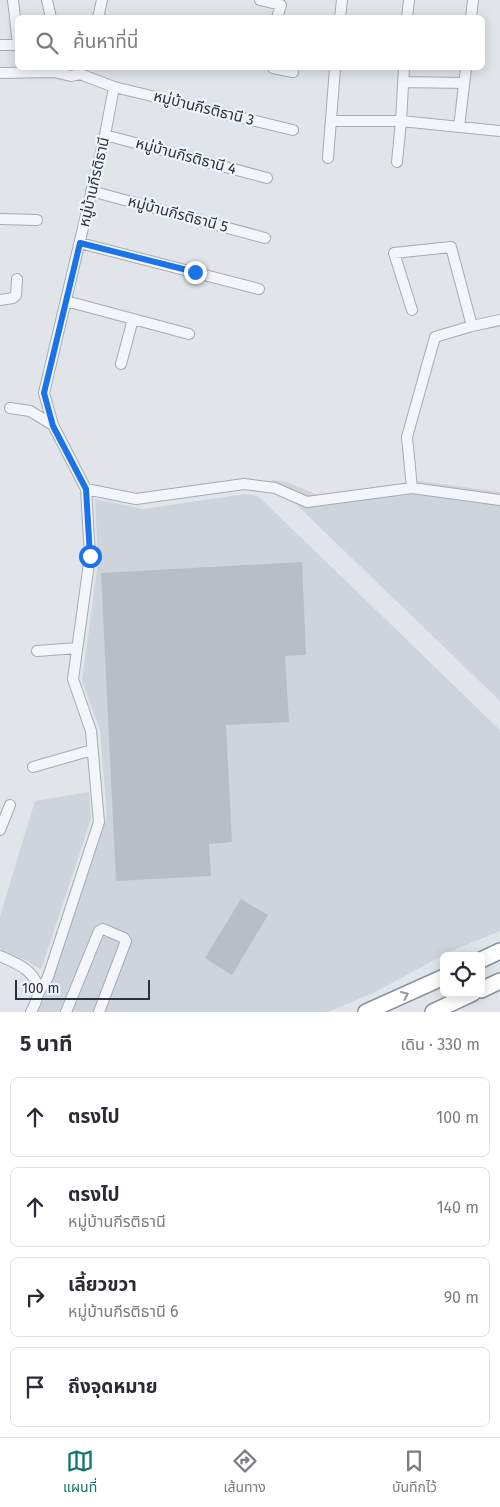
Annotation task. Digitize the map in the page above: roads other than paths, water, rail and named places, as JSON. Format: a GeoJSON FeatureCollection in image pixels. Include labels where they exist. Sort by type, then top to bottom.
{"type":"FeatureCollection","features":[{"type":"Feature","properties":{"kind":"highway"},"geometry":{"type":"LineString","coordinates":[[485,958],[500,951]]}},
{"type":"Feature","properties":{"kind":"highway"},"geometry":{"type":"LineString","coordinates":[[366,1012],[440,979]]}},
{"type":"Feature","properties":{"kind":"highway"},"geometry":{"type":"LineString","coordinates":[[485,988],[500,981]]}},
{"type":"Feature","properties":{"kind":"highway"},"geometry":{"type":"LineString","coordinates":[[434,1012],[466,997]]}},
{"type":"Feature","properties":{"kind":"street"},"geometry":{"type":"LineString","coordinates":[[13,0],[15,22]]}},
{"type":"Feature","properties":{"kind":"street"},"geometry":{"type":"LineString","coordinates":[[47,0],[50,15]]}},
{"type":"Feature","properties":{"kind":"street"},"geometry":{"type":"LineString","coordinates":[[99,15],[102,0]]}},
{"type":"Feature","properties":{"kind":"street"},"geometry":{"type":"LineString","coordinates":[[260,0],[281,5],[279,15]]}},
{"type":"Feature","properties":{"kind":"street"},"geometry":{"type":"LineString","coordinates":[[340,15],[342,0]]}},
{"type":"Feature","properties":{"kind":"street"},"geometry":{"type":"LineString","coordinates":[[407,15],[409,0]]}},
{"type":"Feature","properties":{"kind":"street"},"geometry":{"type":"LineString","coordinates":[[471,15],[473,0]]}},
{"type":"Feature","properties":{"kind":"street"},"geometry":{"type":"LineString","coordinates":[[0,45],[15,45]]}},
{"type":"Feature","properties":{"kind":"street"},"geometry":{"type":"LineString","coordinates":[[0,73],[55,70],[71,76],[79,70],[114,87]]}},
{"type":"Feature","properties":{"kind":"street"},"geometry":{"type":"LineString","coordinates":[[283,70],[293,72]]}},
{"type":"Feature","properties":{"kind":"street"},"geometry":{"type":"LineString","coordinates":[[328,158],[335,70]]}},
{"type":"Feature","properties":{"kind":"street"},"geometry":{"type":"LineString","coordinates":[[396,162],[404,70]]}},
{"type":"Feature","properties":{"kind":"street"},"geometry":{"type":"LineString","coordinates":[[459,127],[466,70]]}},
{"type":"Feature","properties":{"kind":"street"},"geometry":{"type":"LineString","coordinates":[[404,82],[464,83]]}},
{"type":"Feature","properties":{"kind":"street","name":"หมู่บ้านกีรติธานี 3"},"geometry":{"type":"LineString","coordinates":[[114,87],[293,130]]}},
{"type":"Feature","properties":{"kind":"street","name":"หมู่บ้านกีรติธานี"},"geometry":{"type":"LineString","coordinates":[[86,489],[53,426],[44,393],[105,135],[114,87]]}},
{"type":"Feature","properties":{"kind":"street"},"geometry":{"type":"LineString","coordinates":[[332,121],[401,121],[500,132]]}},
{"type":"Feature","properties":{"kind":"street","name":"หมู่บ้านกีรติธานี 4"},"geometry":{"type":"LineString","coordinates":[[105,135],[266,178]]}},
{"type":"Feature","properties":{"kind":"street","name":"หมู่บ้านกีรติธานี 5"},"geometry":{"type":"LineString","coordinates":[[91,192],[265,238]]}},
{"type":"Feature","properties":{"kind":"street"},"geometry":{"type":"LineString","coordinates":[[0,220],[37,220]]}},
{"type":"Feature","properties":{"kind":"street"},"geometry":{"type":"LineString","coordinates":[[80,243],[259,289]]}},
{"type":"Feature","properties":{"kind":"street"},"geometry":{"type":"LineString","coordinates":[[412,310],[394,253],[451,247],[472,326]]}},
{"type":"Feature","properties":{"kind":"street"},"geometry":{"type":"LineString","coordinates":[[0,300],[8,300],[16,295],[17,279]]}},
{"type":"Feature","properties":{"kind":"street"},"geometry":{"type":"LineString","coordinates":[[66,301],[189,334]]}},
{"type":"Feature","properties":{"kind":"street"},"geometry":{"type":"LineString","coordinates":[[121,364],[133,319]]}},
{"type":"Feature","properties":{"kind":"street"},"geometry":{"type":"LineString","coordinates":[[412,488],[407,437],[435,337],[500,320]]}},
{"type":"Feature","properties":{"kind":"street"},"geometry":{"type":"LineString","coordinates":[[10,408],[30,411],[53,426]]}},
{"type":"Feature","properties":{"kind":"street"},"geometry":{"type":"LineString","coordinates":[[32,1012],[38,994],[48,977],[99,822],[91,731],[73,679],[90,556],[86,489],[136,499],[244,484],[275,488],[307,502],[412,488],[500,500]]}},
{"type":"Feature","properties":{"kind":"street"},"geometry":{"type":"LineString","coordinates":[[37,651],[77,648]]}},
{"type":"Feature","properties":{"kind":"street"},"geometry":{"type":"LineString","coordinates":[[33,767],[92,750]]}},
{"type":"Feature","properties":{"kind":"street"},"geometry":{"type":"LineString","coordinates":[[0,830],[10,806]]}},
{"type":"Feature","properties":{"kind":"street"},"geometry":{"type":"LineString","coordinates":[[66,1012],[99,931],[103,929],[124,938],[126,941],[99,1012]]}},
{"type":"Feature","properties":{"kind":"street"},"geometry":{"type":"LineString","coordinates":[[0,956],[24,966],[36,984],[38,994]]}}]}
